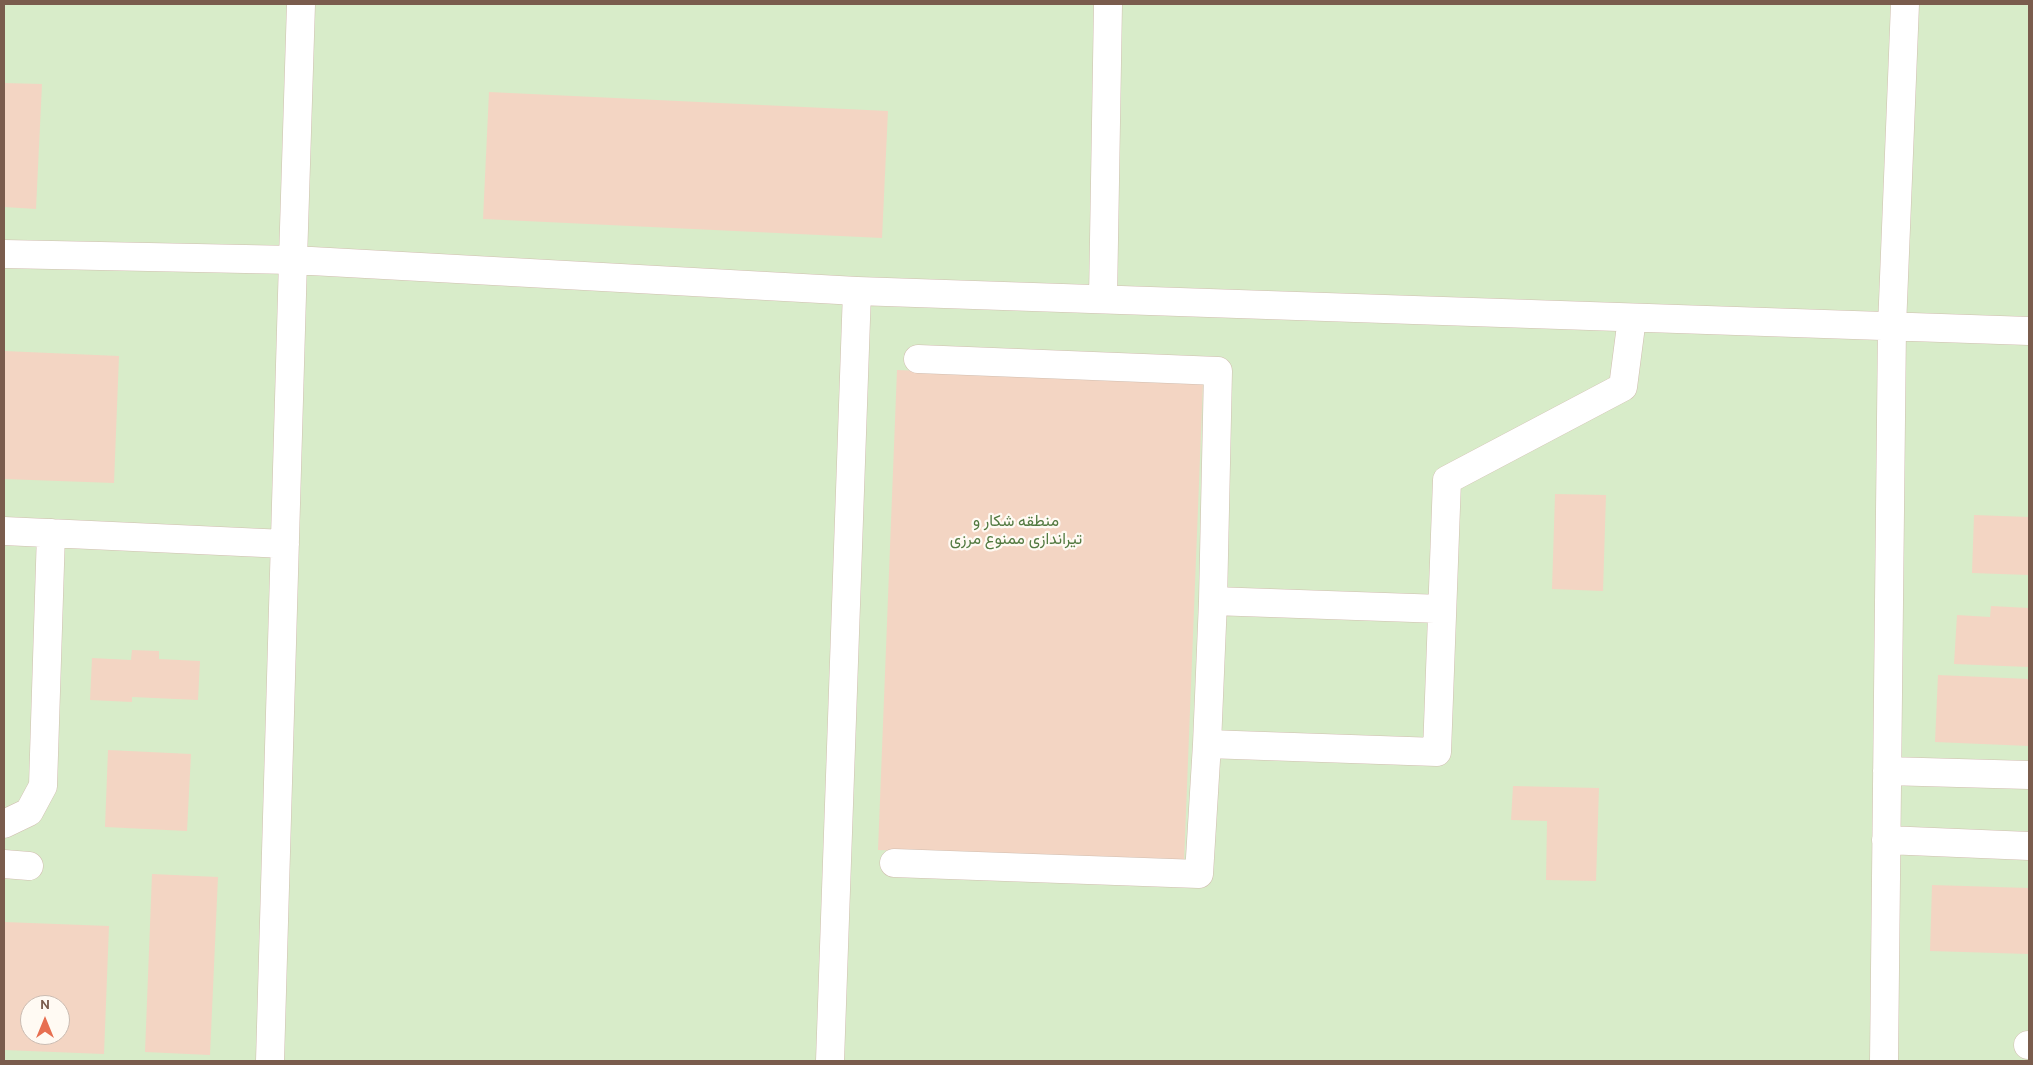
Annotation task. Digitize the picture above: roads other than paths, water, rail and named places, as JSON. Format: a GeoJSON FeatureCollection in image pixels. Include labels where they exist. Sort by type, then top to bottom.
{"type":"FeatureCollection","features":[{"type":"Feature","properties":{"kind":"lane"},"geometry":{"type":"LineString","coordinates":[[270,1061],[301,4]]}},
{"type":"Feature","properties":{"kind":"lane"},"geometry":{"type":"LineString","coordinates":[[1103,299],[1108,4]]}},
{"type":"Feature","properties":{"kind":"lane"},"geometry":{"type":"LineString","coordinates":[[1884,1061],[1892,326],[1905,4]]}},
{"type":"Feature","properties":{"kind":"lane"},"geometry":{"type":"LineString","coordinates":[[4,254],[294,260],[856,291],[2029,331]]}},
{"type":"Feature","properties":{"kind":"lane"},"geometry":{"type":"LineString","coordinates":[[830,1061],[856,291]]}},
{"type":"Feature","properties":{"kind":"lane"},"geometry":{"type":"LineString","coordinates":[[1207,744],[1437,752],[1448,480],[1623,387],[1632,318]]}},
{"type":"Feature","properties":{"kind":"lane"},"geometry":{"type":"LineString","coordinates":[[894,863],[1199,874],[1207,744],[1213,601],[1218,371],[918,359]]}},
{"type":"Feature","properties":{"kind":"lane"},"geometry":{"type":"LineString","coordinates":[[4,531],[285,544]]}},
{"type":"Feature","properties":{"kind":"lane"},"geometry":{"type":"LineString","coordinates":[[4,824],[30,812],[43,786],[52,533]]}},
{"type":"Feature","properties":{"kind":"lane"},"geometry":{"type":"LineString","coordinates":[[1213,601],[1442,609]]}},
{"type":"Feature","properties":{"kind":"lane"},"geometry":{"type":"LineString","coordinates":[[1887,770],[2029,775]]}},
{"type":"Feature","properties":{"kind":"lane"},"geometry":{"type":"LineString","coordinates":[[1886,840],[2029,846]]}},
{"type":"Feature","properties":{"kind":"park label","name":"منطقه شکار و تیراندازی ممنوع مرزی"},"geometry":{"type":"Point","coordinates":[1016,532]}}]}
